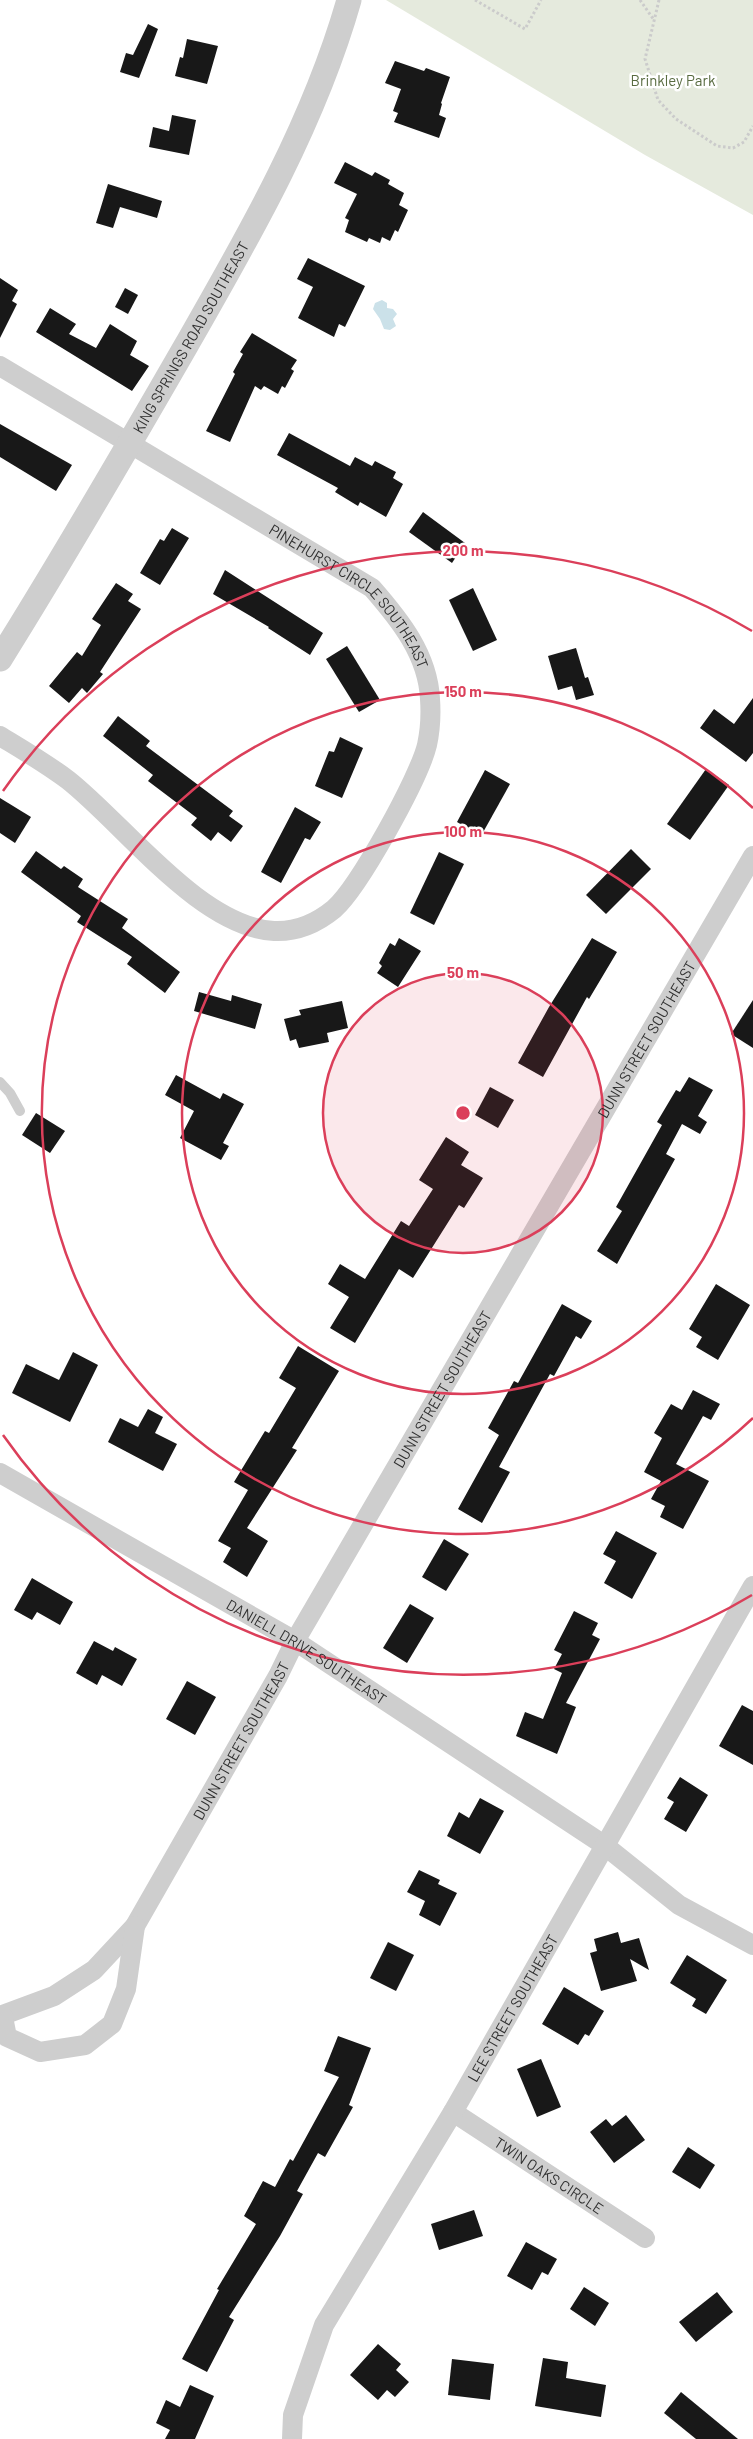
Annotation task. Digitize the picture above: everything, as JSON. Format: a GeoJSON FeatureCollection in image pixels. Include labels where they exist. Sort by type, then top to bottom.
{"type":"FeatureCollection","features":[{"type":"Feature","properties":{"kind":"street","name":"KING SPRINGS ROAD SOUTHEAST"},"geometry":{"type":"LineString","coordinates":[[0,659],[129,445],[274,186],[315,95],[349,0]]}},
{"type":"Feature","properties":{"kind":"street","name":"PINEHURST CIRCLE SOUTHEAST"},"geometry":{"type":"LineString","coordinates":[[0,366],[129,445],[372,588],[400,620],[422,658],[430,698],[426,745],[407,793],[361,873],[334,908],[306,927],[273,931],[235,921],[189,893],[68,780],[0,736]]}},
{"type":"Feature","properties":{"kind":"street","name":"DUNN STREET SOUTHEAST"},"geometry":{"type":"LineString","coordinates":[[135,1926],[126,1989],[112,2024],[85,2045],[40,2052],[7,2036],[1,2016],[54,1996],[94,1970],[135,1926],[278,1676],[295,1641],[753,856]]}},
{"type":"Feature","properties":{"kind":"street","name":"DANIELL DRIVE SOUTHEAST"},"geometry":{"type":"LineString","coordinates":[[0,1473],[295,1641],[604,1845],[679,1905],[753,1945]]}},
{"type":"Feature","properties":{"kind":"street","name":"LEE STREET SOUTHEAST"},"geometry":{"type":"LineString","coordinates":[[292,2439],[293,2415],[324,2325],[453,2112],[753,1586]]}},
{"type":"Feature","properties":{"kind":"street","name":"TWIN OAKS CIRCLE"},"geometry":{"type":"LineString","coordinates":[[453,2112],[644,2238]]}},
{"type":"Feature","properties":{"kind":"lane"},"geometry":{"type":"LineString","coordinates":[[0,1082],[10,1093],[20,1111]]}},
{"type":"Feature","properties":{"kind":"path"},"geometry":{"type":"LineString","coordinates":[[475,0],[525,29],[541,0]]}},
{"type":"Feature","properties":{"kind":"path"},"geometry":{"type":"LineString","coordinates":[[640,0],[654,20]]}},
{"type":"Feature","properties":{"kind":"path"},"geometry":{"type":"LineString","coordinates":[[658,0],[645,60],[658,100],[676,119],[716,146],[733,148],[744,142],[753,126]]}},
{"type":"Feature","properties":{"kind":"green space","name":"Brinkley Park"},"geometry":{"type":"Polygon","coordinates":[[[386,0],[753,0],[753,215],[645,155],[386,0]]]}},
{"type":"Feature","properties":{"kind":"water"},"geometry":{"type":"Polygon","coordinates":[[[382,300],[387,303],[387,308],[393,309],[397,314],[393,319],[396,326],[390,330],[384,329],[373,309],[375,303],[382,300]]]}},
{"type":"Feature","properties":{"kind":"building"},"geometry":{"type":"Polygon","coordinates":[[[148,24],[158,29],[139,78],[120,72],[126,53],[133,55],[148,24]]]}},
{"type":"Feature","properties":{"kind":"building"},"geometry":{"type":"Polygon","coordinates":[[[187,39],[218,46],[207,84],[175,76],[180,57],[183,58],[187,39]]]}},
{"type":"Feature","properties":{"kind":"building"},"geometry":{"type":"Polygon","coordinates":[[[395,61],[424,71],[426,68],[450,77],[441,103],[439,115],[446,118],[439,138],[394,122],[398,113],[393,111],[401,89],[385,83],[395,61]]]}},
{"type":"Feature","properties":{"kind":"building"},"geometry":{"type":"Polygon","coordinates":[[[172,115],[196,120],[189,155],[149,147],[153,127],[169,131],[172,115]]]}},
{"type":"Feature","properties":{"kind":"building"},"geometry":{"type":"Polygon","coordinates":[[[345,162],[372,176],[375,172],[390,180],[388,184],[404,193],[399,205],[408,210],[398,232],[395,230],[390,241],[382,237],[380,243],[369,238],[367,242],[345,232],[349,220],[345,218],[357,194],[334,183],[345,162]]]}},
{"type":"Feature","properties":{"kind":"building"},"geometry":{"type":"Polygon","coordinates":[[[108,184],[162,201],[157,218],[120,207],[113,228],[96,223],[108,184]]]}},
{"type":"Feature","properties":{"kind":"building"},"geometry":{"type":"Polygon","coordinates":[[[308,258],[365,286],[345,327],[339,324],[334,337],[298,318],[313,287],[297,279],[308,258]]]}},
{"type":"Feature","properties":{"kind":"building"},"geometry":{"type":"Polygon","coordinates":[[[0,278],[18,290],[12,301],[17,304],[0,338],[0,278]]]}},
{"type":"Feature","properties":{"kind":"building"},"geometry":{"type":"Polygon","coordinates":[[[125,288],[138,295],[128,314],[115,307],[125,288]]]}},
{"type":"Feature","properties":{"kind":"building"},"geometry":{"type":"Polygon","coordinates":[[[50,308],[76,324],[69,334],[96,348],[110,324],[137,341],[130,355],[149,366],[132,391],[36,332],[50,308]]]}},
{"type":"Feature","properties":{"kind":"building"},"geometry":{"type":"Polygon","coordinates":[[[252,333],[297,360],[291,369],[294,371],[285,388],[282,386],[278,394],[264,386],[261,390],[255,386],[230,442],[206,431],[235,374],[233,372],[243,354],[240,352],[252,333]]]}},
{"type":"Feature","properties":{"kind":"building"},"geometry":{"type":"Polygon","coordinates":[[[0,424],[72,465],[56,491],[0,457],[0,424]]]}},
{"type":"Feature","properties":{"kind":"building"},"geometry":{"type":"Polygon","coordinates":[[[289,433],[350,466],[355,457],[372,466],[375,461],[396,472],[393,478],[403,484],[386,517],[360,502],[358,506],[335,492],[338,488],[277,455],[289,433]]]}},
{"type":"Feature","properties":{"kind":"building"},"geometry":{"type":"Polygon","coordinates":[[[423,512],[465,543],[452,563],[409,532],[423,512]]]}},
{"type":"Feature","properties":{"kind":"building"},"geometry":{"type":"Polygon","coordinates":[[[172,528],[189,538],[160,585],[140,573],[160,539],[164,541],[172,528]]]}},
{"type":"Feature","properties":{"kind":"building"},"geometry":{"type":"Polygon","coordinates":[[[225,570],[323,633],[310,655],[269,627],[213,594],[225,570]]]}},
{"type":"Feature","properties":{"kind":"building"},"geometry":{"type":"Polygon","coordinates":[[[116,583],[133,594],[128,601],[141,609],[100,672],[103,674],[87,693],[82,688],[69,703],[49,686],[77,652],[82,656],[101,625],[92,619],[116,583]]]}},
{"type":"Feature","properties":{"kind":"building"},"geometry":{"type":"Polygon","coordinates":[[[473,588],[497,640],[473,651],[449,600],[473,588]]]}},
{"type":"Feature","properties":{"kind":"building"},"geometry":{"type":"Polygon","coordinates":[[[347,646],[380,700],[359,712],[326,659],[347,646]]]}},
{"type":"Feature","properties":{"kind":"building"},"geometry":{"type":"Polygon","coordinates":[[[576,648],[585,678],[588,677],[594,695],[576,700],[572,686],[558,690],[548,656],[576,648]]]}},
{"type":"Feature","properties":{"kind":"building"},"geometry":{"type":"Polygon","coordinates":[[[753,698],[753,753],[746,762],[700,728],[714,709],[734,724],[753,698]]]}},
{"type":"Feature","properties":{"kind":"building"},"geometry":{"type":"Polygon","coordinates":[[[118,716],[150,741],[146,746],[233,811],[229,816],[243,826],[231,842],[218,832],[211,841],[191,825],[197,818],[148,781],[153,775],[103,736],[118,716]]]}},
{"type":"Feature","properties":{"kind":"building"},"geometry":{"type":"Polygon","coordinates":[[[340,737],[363,748],[342,798],[315,786],[329,751],[334,752],[340,737]]]}},
{"type":"Feature","properties":{"kind":"building"},"geometry":{"type":"Polygon","coordinates":[[[706,769],[729,785],[690,840],[667,824],[706,769]]]}},
{"type":"Feature","properties":{"kind":"building"},"geometry":{"type":"Polygon","coordinates":[[[485,770],[510,784],[481,836],[457,822],[485,770]]]}},
{"type":"Feature","properties":{"kind":"building"},"geometry":{"type":"Polygon","coordinates":[[[0,798],[31,817],[15,843],[0,833],[0,798]]]}},
{"type":"Feature","properties":{"kind":"building"},"geometry":{"type":"Polygon","coordinates":[[[295,807],[321,822],[310,840],[305,838],[281,883],[261,872],[295,807]]]}},
{"type":"Feature","properties":{"kind":"building"},"geometry":{"type":"Polygon","coordinates":[[[631,849],[651,869],[606,914],[586,895],[631,849]]]}},
{"type":"Feature","properties":{"kind":"building"},"geometry":{"type":"Polygon","coordinates":[[[36,851],[61,869],[64,866],[83,879],[78,887],[128,919],[122,928],[180,972],[165,993],[127,964],[132,957],[77,922],[81,916],[21,872],[36,851]]]}},
{"type":"Feature","properties":{"kind":"building"},"geometry":{"type":"Polygon","coordinates":[[[439,852],[464,864],[434,925],[410,913],[439,852]]]}},
{"type":"Feature","properties":{"kind":"building"},"geometry":{"type":"Polygon","coordinates":[[[399,938],[421,951],[398,987],[377,973],[382,966],[379,963],[390,943],[395,946],[399,938]]]}},
{"type":"Feature","properties":{"kind":"building"},"geometry":{"type":"Polygon","coordinates":[[[592,938],[617,952],[589,999],[587,997],[543,1077],[518,1063],[549,1007],[592,938]]]}},
{"type":"Feature","properties":{"kind":"building"},"geometry":{"type":"Polygon","coordinates":[[[199,992],[231,1001],[232,995],[262,1004],[255,1029],[194,1011],[199,992]]]}},
{"type":"Feature","properties":{"kind":"building"},"geometry":{"type":"Polygon","coordinates":[[[753,1000],[753,1048],[731,1034],[753,1000]]]}},
{"type":"Feature","properties":{"kind":"building"},"geometry":{"type":"Polygon","coordinates":[[[342,1001],[348,1028],[327,1033],[329,1042],[299,1048],[296,1039],[290,1041],[284,1019],[301,1015],[299,1010],[342,1001]]]}},
{"type":"Feature","properties":{"kind":"building"},"geometry":{"type":"Polygon","coordinates":[[[176,1075],[220,1099],[223,1093],[244,1104],[223,1143],[229,1146],[221,1160],[180,1138],[194,1111],[165,1095],[176,1075]]]}},
{"type":"Feature","properties":{"kind":"building"},"geometry":{"type":"Polygon","coordinates":[[[689,1077],[713,1090],[698,1116],[707,1122],[700,1134],[682,1124],[666,1154],[675,1159],[617,1264],[597,1251],[622,1211],[616,1207],[662,1125],[657,1122],[676,1090],[680,1092],[689,1077]]]}},
{"type":"Feature","properties":{"kind":"building"},"geometry":{"type":"Polygon","coordinates":[[[490,1087],[514,1100],[498,1128],[475,1115],[490,1087]]]}},
{"type":"Feature","properties":{"kind":"building"},"geometry":{"type":"Polygon","coordinates":[[[36,1113],[65,1131],[50,1153],[22,1135],[36,1113]]]}},
{"type":"Feature","properties":{"kind":"building"},"geometry":{"type":"Polygon","coordinates":[[[446,1137],[469,1152],[461,1165],[483,1178],[464,1208],[459,1205],[413,1278],[399,1269],[355,1343],[330,1328],[349,1297],[328,1284],[340,1264],[365,1279],[401,1221],[409,1226],[433,1189],[419,1180],[446,1137]]]}},
{"type":"Feature","properties":{"kind":"building"},"geometry":{"type":"Polygon","coordinates":[[[716,1284],[750,1305],[718,1360],[696,1347],[702,1337],[689,1329],[716,1284]]]}},
{"type":"Feature","properties":{"kind":"building"},"geometry":{"type":"Polygon","coordinates":[[[562,1304],[592,1321],[581,1339],[576,1336],[554,1376],[550,1374],[499,1467],[510,1472],[482,1523],[458,1509],[499,1435],[488,1428],[514,1381],[518,1383],[562,1304]]]}},
{"type":"Feature","properties":{"kind":"building"},"geometry":{"type":"Polygon","coordinates":[[[298,1346],[339,1371],[292,1448],[297,1450],[247,1528],[268,1541],[247,1577],[223,1562],[231,1548],[218,1541],[248,1490],[234,1482],[265,1431],[269,1433],[296,1388],[279,1378],[298,1346]]]}},
{"type":"Feature","properties":{"kind":"building"},"geometry":{"type":"Polygon","coordinates":[[[73,1352],[98,1365],[70,1422],[12,1393],[26,1364],[59,1380],[73,1352]]]}},
{"type":"Feature","properties":{"kind":"building"},"geometry":{"type":"Polygon","coordinates":[[[693,1390],[720,1404],[711,1420],[703,1416],[676,1464],[709,1481],[683,1529],[660,1517],[665,1506],[651,1499],[661,1481],[644,1472],[662,1438],[654,1433],[671,1404],[682,1410],[693,1390]]]}},
{"type":"Feature","properties":{"kind":"building"},"geometry":{"type":"Polygon","coordinates":[[[148,1409],[163,1417],[155,1433],[177,1444],[163,1471],[108,1442],[120,1418],[138,1427],[148,1409]]]}},
{"type":"Feature","properties":{"kind":"building"},"geometry":{"type":"Polygon","coordinates":[[[616,1531],[657,1553],[632,1599],[604,1583],[616,1561],[603,1554],[616,1531]]]}},
{"type":"Feature","properties":{"kind":"building"},"geometry":{"type":"Polygon","coordinates":[[[444,1539],[469,1554],[446,1591],[422,1577],[444,1539]]]}},
{"type":"Feature","properties":{"kind":"building"},"geometry":{"type":"Polygon","coordinates":[[[32,1578],[73,1602],[60,1625],[37,1612],[32,1620],[14,1610],[32,1578]]]}},
{"type":"Feature","properties":{"kind":"building"},"geometry":{"type":"Polygon","coordinates":[[[410,1604],[434,1618],[407,1663],[383,1648],[410,1604]]]}},
{"type":"Feature","properties":{"kind":"building"},"geometry":{"type":"Polygon","coordinates":[[[574,1611],[598,1623],[592,1635],[600,1639],[566,1703],[576,1707],[557,1754],[516,1736],[525,1712],[543,1719],[562,1673],[554,1669],[562,1654],[554,1650],[574,1611]]]}},
{"type":"Feature","properties":{"kind":"building"},"geometry":{"type":"Polygon","coordinates":[[[94,1641],[113,1651],[115,1647],[137,1659],[122,1686],[102,1675],[97,1685],[76,1673],[94,1641]]]}},
{"type":"Feature","properties":{"kind":"building"},"geometry":{"type":"Polygon","coordinates":[[[187,1681],[216,1697],[195,1735],[166,1719],[187,1681]]]}},
{"type":"Feature","properties":{"kind":"building"},"geometry":{"type":"Polygon","coordinates":[[[742,1705],[753,1711],[753,1765],[719,1746],[742,1705]]]}},
{"type":"Feature","properties":{"kind":"building"},"geometry":{"type":"Polygon","coordinates":[[[680,1777],[708,1795],[686,1832],[664,1819],[674,1802],[667,1798],[680,1777]]]}},
{"type":"Feature","properties":{"kind":"building"},"geometry":{"type":"Polygon","coordinates":[[[480,1798],[504,1811],[480,1854],[447,1836],[459,1812],[469,1818],[480,1798]]]}},
{"type":"Feature","properties":{"kind":"building"},"geometry":{"type":"Polygon","coordinates":[[[419,1870],[440,1880],[438,1884],[457,1893],[440,1926],[419,1915],[425,1901],[407,1892],[419,1870]]]}},
{"type":"Feature","properties":{"kind":"building"},"geometry":{"type":"Polygon","coordinates":[[[618,1932],[621,1943],[639,1938],[649,1970],[630,1959],[637,1981],[601,1991],[590,1953],[597,1951],[594,1939],[618,1932]]]}},
{"type":"Feature","properties":{"kind":"building"},"geometry":{"type":"Polygon","coordinates":[[[388,1942],[414,1955],[396,1991],[370,1978],[388,1942]]]}},
{"type":"Feature","properties":{"kind":"building"},"geometry":{"type":"Polygon","coordinates":[[[687,1955],[727,1980],[706,2014],[692,2006],[696,1999],[670,1983],[687,1955]]]}},
{"type":"Feature","properties":{"kind":"building"},"geometry":{"type":"Polygon","coordinates":[[[564,1987],[604,2011],[589,2036],[585,2034],[578,2045],[542,2024],[564,1987]]]}},
{"type":"Feature","properties":{"kind":"building"},"geometry":{"type":"Polygon","coordinates":[[[338,2036],[371,2048],[349,2105],[353,2107],[325,2157],[318,2153],[297,2191],[303,2194],[280,2236],[229,2317],[234,2320],[207,2372],[182,2359],[219,2290],[217,2289],[256,2224],[244,2216],[263,2181],[275,2187],[290,2159],[293,2161],[339,2077],[324,2071],[338,2036]]]}},
{"type":"Feature","properties":{"kind":"building"},"geometry":{"type":"Polygon","coordinates":[[[541,2059],[561,2107],[537,2117],[517,2069],[541,2059]]]}},
{"type":"Feature","properties":{"kind":"building"},"geometry":{"type":"Polygon","coordinates":[[[626,2115],[645,2140],[614,2163],[590,2132],[606,2119],[612,2126],[626,2115]]]}},
{"type":"Feature","properties":{"kind":"building"},"geometry":{"type":"Polygon","coordinates":[[[688,2147],[715,2165],[700,2189],[672,2172],[688,2147]]]}},
{"type":"Feature","properties":{"kind":"building"},"geometry":{"type":"Polygon","coordinates":[[[474,2210],[483,2236],[439,2250],[431,2224],[474,2210]]]}},
{"type":"Feature","properties":{"kind":"building"},"geometry":{"type":"Polygon","coordinates":[[[526,2242],[557,2259],[548,2275],[542,2272],[532,2290],[507,2276],[526,2242]]]}},
{"type":"Feature","properties":{"kind":"building"},"geometry":{"type":"Polygon","coordinates":[[[584,2287],[609,2303],[595,2326],[570,2309],[584,2287]]]}},
{"type":"Feature","properties":{"kind":"building"},"geometry":{"type":"Polygon","coordinates":[[[717,2292],[733,2312],[696,2342],[679,2322],[717,2292]]]}},
{"type":"Feature","properties":{"kind":"building"},"geometry":{"type":"Polygon","coordinates":[[[378,2344],[401,2364],[396,2370],[409,2382],[395,2397],[387,2390],[378,2400],[350,2375],[378,2344]]]}},
{"type":"Feature","properties":{"kind":"building"},"geometry":{"type":"Polygon","coordinates":[[[543,2358],[568,2362],[566,2378],[606,2385],[601,2417],[535,2406],[543,2358]]]}},
{"type":"Feature","properties":{"kind":"building"},"geometry":{"type":"Polygon","coordinates":[[[452,2359],[494,2364],[490,2400],[448,2395],[452,2359]]]}},
{"type":"Feature","properties":{"kind":"building"},"geometry":{"type":"Polygon","coordinates":[[[190,2385],[214,2396],[195,2439],[165,2439],[170,2430],[156,2423],[166,2400],[180,2407],[190,2385]]]}},
{"type":"Feature","properties":{"kind":"building"},"geometry":{"type":"Polygon","coordinates":[[[681,2392],[738,2439],[696,2439],[664,2413],[681,2392]]]}}]}
